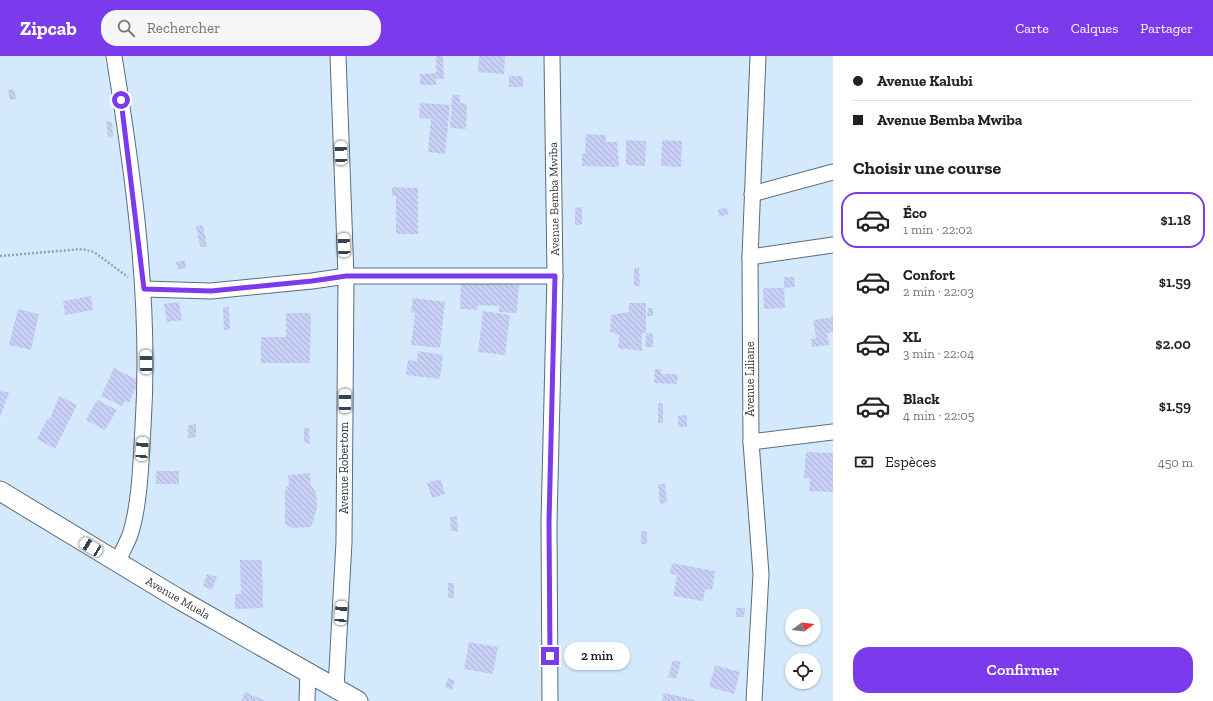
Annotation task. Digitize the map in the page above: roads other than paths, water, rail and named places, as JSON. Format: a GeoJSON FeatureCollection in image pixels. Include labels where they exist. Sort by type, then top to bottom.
{"type":"FeatureCollection","features":[{"type":"Feature","properties":{"kind":"street"},"geometry":{"type":"LineString","coordinates":[[114,56],[126,130],[144,289],[146,376],[142,449],[133,520],[130,535],[118,563]]}},
{"type":"Feature","properties":{"kind":"street","name":"Avenue Robertom"},"geometry":{"type":"LineString","coordinates":[[336,688],[344,542],[346,276],[338,56]]}},
{"type":"Feature","properties":{"kind":"street","name":"Avenue Bemba Mwiba"},"geometry":{"type":"LineString","coordinates":[[550,701],[549,522],[555,276],[552,56]]}},
{"type":"Feature","properties":{"kind":"street","name":"Avenue Liliane"},"geometry":{"type":"LineString","coordinates":[[754,701],[761,574],[751,442],[750,257],[758,56]]}},
{"type":"Feature","properties":{"kind":"street"},"geometry":{"type":"LineString","coordinates":[[752,194],[833,172]]}},
{"type":"Feature","properties":{"kind":"street"},"geometry":{"type":"LineString","coordinates":[[750,257],[833,245]]}},
{"type":"Feature","properties":{"kind":"street"},"geometry":{"type":"LineString","coordinates":[[144,289],[211,291],[312,281],[346,276],[555,276]]}},
{"type":"Feature","properties":{"kind":"street"},"geometry":{"type":"LineString","coordinates":[[751,442],[833,432]]}},
{"type":"Feature","properties":{"kind":"street","name":"Avenue Muela"},"geometry":{"type":"LineString","coordinates":[[0,491],[118,563],[358,701]]}},
{"type":"Feature","properties":{"kind":"street"},"geometry":{"type":"LineString","coordinates":[[307,701],[308,672]]}}]}
